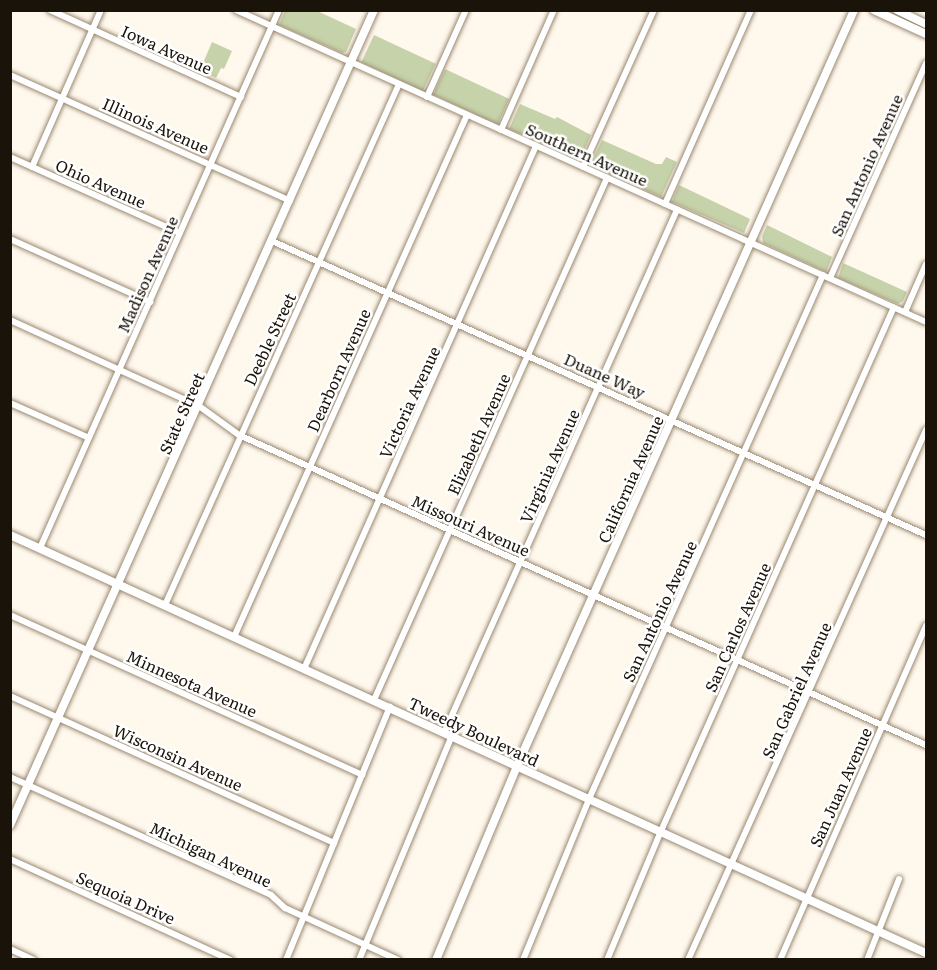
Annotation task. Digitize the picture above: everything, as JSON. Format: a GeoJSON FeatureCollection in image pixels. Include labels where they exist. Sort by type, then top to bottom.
{"type":"FeatureCollection","features":[{"type":"Feature","properties":{"kind":"main road","name":"State Street"},"geometry":{"type":"LineString","coordinates":[[10,825],[120,585],[374,10]]}},
{"type":"Feature","properties":{"kind":"main road","name":"California Avenue"},"geometry":{"type":"LineString","coordinates":[[436,960],[517,766],[854,10]]}},
{"type":"Feature","properties":{"kind":"main road"},"geometry":{"type":"LineString","coordinates":[[874,10],[927,34]]}},
{"type":"Feature","properties":{"kind":"main road"},"geometry":{"type":"LineString","coordinates":[[897,10],[927,24]]}},
{"type":"Feature","properties":{"kind":"main road","name":"Tweedy Boulevard"},"geometry":{"type":"LineString","coordinates":[[10,535],[927,953]]}},
{"type":"Feature","properties":{"kind":"street","name":"Iowa Avenue"},"geometry":{"type":"LineString","coordinates":[[50,10],[241,96]]}},
{"type":"Feature","properties":{"kind":"street"},"geometry":{"type":"LineString","coordinates":[[32,167],[101,10]]}},
{"type":"Feature","properties":{"kind":"street","name":"Southern Avenue"},"geometry":{"type":"LineString","coordinates":[[236,10],[927,322]]}},
{"type":"Feature","properties":{"kind":"street","name":"Madison Avenue"},"geometry":{"type":"LineString","coordinates":[[40,548],[279,10]]}},
{"type":"Feature","properties":{"kind":"street"},"geometry":{"type":"LineString","coordinates":[[427,97],[466,10]]}},
{"type":"Feature","properties":{"kind":"street"},"geometry":{"type":"LineString","coordinates":[[501,130],[554,10]]}},
{"type":"Feature","properties":{"kind":"street"},"geometry":{"type":"LineString","coordinates":[[583,167],[654,10]]}},
{"type":"Feature","properties":{"kind":"street"},"geometry":{"type":"LineString","coordinates":[[664,204],[751,10]]}},
{"type":"Feature","properties":{"kind":"street","name":"San Antonio Avenue"},"geometry":{"type":"LineString","coordinates":[[523,960],[665,628],[927,63]]}},
{"type":"Feature","properties":{"kind":"street","name":"Illinois Avenue"},"geometry":{"type":"LineString","coordinates":[[10,75],[290,201]]}},
{"type":"Feature","properties":{"kind":"street","name":"Deeble Street"},"geometry":{"type":"LineString","coordinates":[[165,605],[239,435],[399,84]]}},
{"type":"Feature","properties":{"kind":"street","name":"Dearborn Avenue"},"geometry":{"type":"LineString","coordinates":[[234,637],[467,115]]}},
{"type":"Feature","properties":{"kind":"street","name":"Victoria Avenue"},"geometry":{"type":"LineString","coordinates":[[304,669],[536,146]]}},
{"type":"Feature","properties":{"kind":"street","name":"Ohio Avenue"},"geometry":{"type":"LineString","coordinates":[[10,157],[180,233]]}},
{"type":"Feature","properties":{"kind":"street","name":"Elizabeth Avenue"},"geometry":{"type":"LineString","coordinates":[[374,700],[607,178]]}},
{"type":"Feature","properties":{"kind":"street","name":"Virginia Avenue"},"geometry":{"type":"LineString","coordinates":[[359,960],[448,735],[521,562],[677,210]]}},
{"type":"Feature","properties":{"kind":"street"},"geometry":{"type":"LineString","coordinates":[[10,239],[150,302]]}},
{"type":"Feature","properties":{"kind":"street","name":"Duane Way"},"geometry":{"type":"LineString","coordinates":[[272,241],[927,535]]}},
{"type":"Feature","properties":{"kind":"street"},"geometry":{"type":"LineString","coordinates":[[905,312],[927,264]]}},
{"type":"Feature","properties":{"kind":"street","name":"San Carlos Avenue"},"geometry":{"type":"LineString","coordinates":[[607,960],[661,831],[894,307]]}},
{"type":"Feature","properties":{"kind":"street","name":"Missouri Avenue"},"geometry":{"type":"LineString","coordinates":[[10,320],[199,406],[239,435],[927,746]]}},
{"type":"Feature","properties":{"kind":"street"},"geometry":{"type":"LineString","coordinates":[[10,403],[89,438]]}},
{"type":"Feature","properties":{"kind":"street","name":"San Gabriel Avenue"},"geometry":{"type":"LineString","coordinates":[[688,960],[716,893],[810,693],[927,430]]}},
{"type":"Feature","properties":{"kind":"street","name":"Minnesota Avenue"},"geometry":{"type":"LineString","coordinates":[[10,615],[362,775]]}},
{"type":"Feature","properties":{"kind":"street","name":"San Juan Avenue"},"geometry":{"type":"LineString","coordinates":[[780,960],[927,626]]}},
{"type":"Feature","properties":{"kind":"street","name":"Wisconsin Avenue"},"geometry":{"type":"LineString","coordinates":[[10,696],[334,843]]}},
{"type":"Feature","properties":{"kind":"street"},"geometry":{"type":"LineString","coordinates":[[286,960],[390,708]]}},
{"type":"Feature","properties":{"kind":"street","name":"Michigan Avenue"},"geometry":{"type":"LineString","coordinates":[[10,777],[271,895],[285,908],[398,960]]}},
{"type":"Feature","properties":{"kind":"street","name":"Sequoia Drive"},"geometry":{"type":"LineString","coordinates":[[10,859],[231,960]]}},
{"type":"Feature","properties":{"kind":"street"},"geometry":{"type":"LineString","coordinates":[[867,960],[899,879]]}},
{"type":"Feature","properties":{"kind":"street"},"geometry":{"type":"LineString","coordinates":[[10,949],[34,960]]}},
{"type":"Feature","properties":{"kind":"green space"},"geometry":{"type":"Polygon","coordinates":[[[315,10],[356,29],[346,52],[342,53],[279,25],[285,11],[315,10]]]}},
{"type":"Feature","properties":{"kind":"green space"},"geometry":{"type":"Polygon","coordinates":[[[374,35],[436,64],[423,91],[361,62],[374,35]]]}},
{"type":"Feature","properties":{"kind":"green space"},"geometry":{"type":"Polygon","coordinates":[[[212,42],[232,51],[224,69],[221,68],[216,78],[200,70],[212,42]]]}},
{"type":"Feature","properties":{"kind":"green space"},"geometry":{"type":"Polygon","coordinates":[[[445,69],[509,99],[498,124],[433,94],[445,69]]]}},
{"type":"Feature","properties":{"kind":"green space"},"geometry":{"type":"Polygon","coordinates":[[[520,104],[555,119],[557,117],[591,135],[580,160],[509,129],[520,104]]]}},
{"type":"Feature","properties":{"kind":"green space"},"geometry":{"type":"Polygon","coordinates":[[[602,140],[656,164],[662,164],[666,157],[677,162],[661,197],[590,165],[602,140]]]}},
{"type":"Feature","properties":{"kind":"green space"},"geometry":{"type":"Polygon","coordinates":[[[679,185],[750,219],[744,233],[672,202],[679,185]]]}},
{"type":"Feature","properties":{"kind":"green space"},"geometry":{"type":"Polygon","coordinates":[[[767,225],[832,257],[826,272],[763,243],[762,237],[767,225]]]}},
{"type":"Feature","properties":{"kind":"green space"},"geometry":{"type":"Polygon","coordinates":[[[843,263],[907,292],[903,301],[898,304],[838,278],[843,263]]]}}]}
